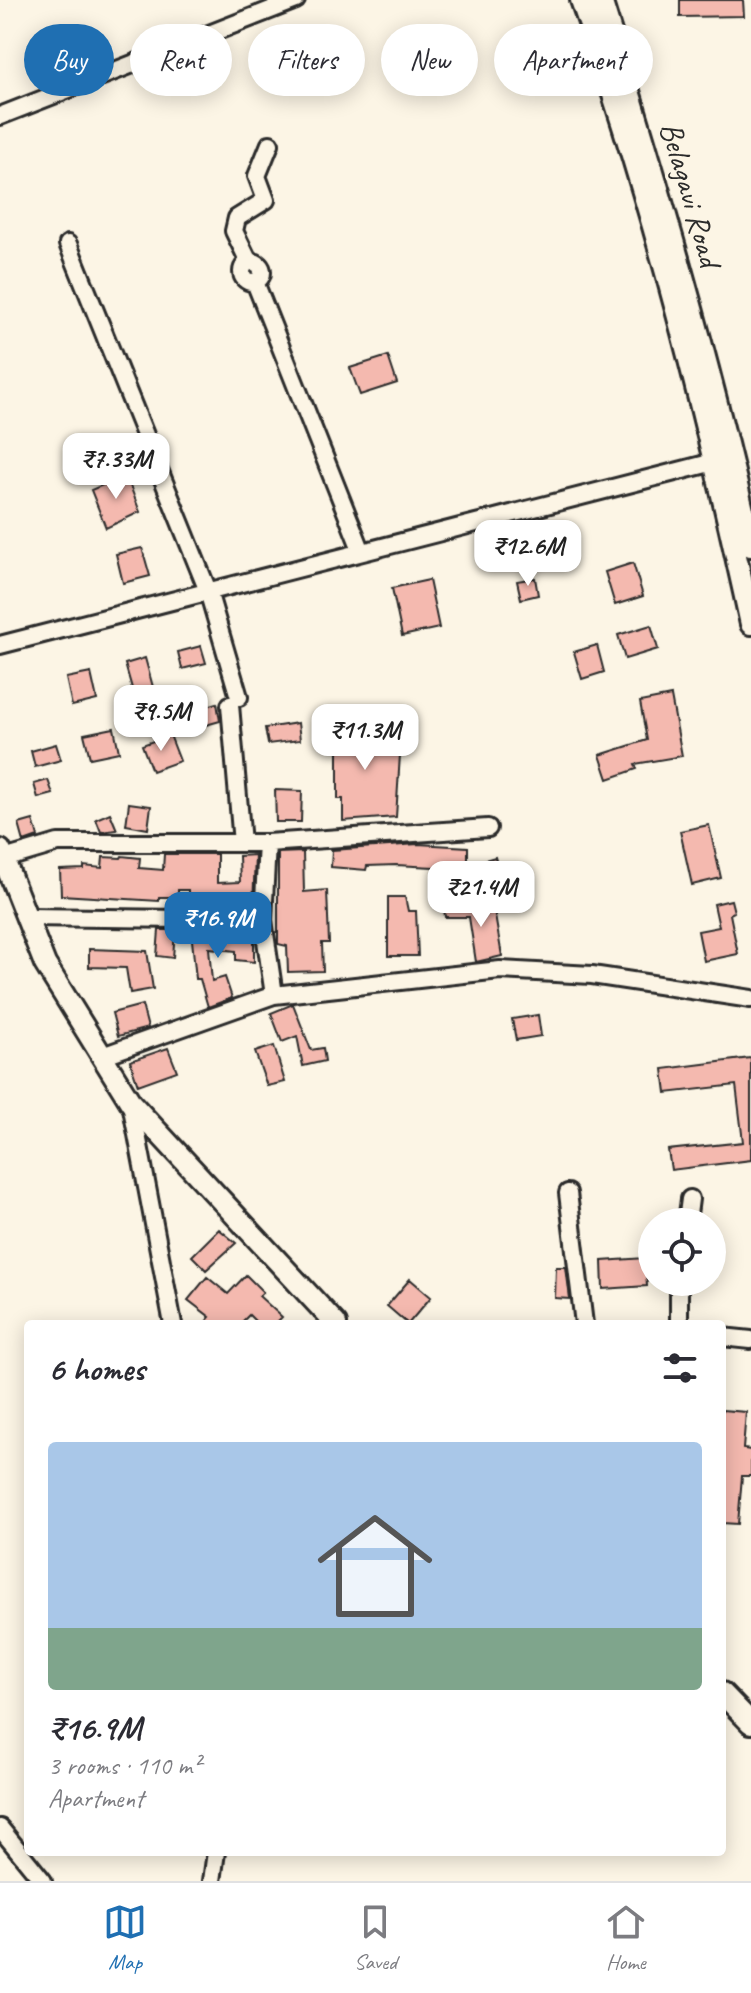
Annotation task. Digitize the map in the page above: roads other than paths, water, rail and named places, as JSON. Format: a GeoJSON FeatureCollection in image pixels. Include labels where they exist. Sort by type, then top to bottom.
{"type":"FeatureCollection","features":[{"type":"Feature","properties":{"kind":"main road"},"geometry":{"type":"LineString","coordinates":[[581,0],[660,248],[751,624]]}},
{"type":"Feature","properties":{"kind":"main road","name":"Belagavi Road"},"geometry":{"type":"LineString","coordinates":[[601,0],[663,198],[731,456],[751,546]]}},
{"type":"Feature","properties":{"kind":"main road"},"geometry":{"type":"LineString","coordinates":[[2,854],[45,964],[131,1103],[332,1320]]}},
{"type":"Feature","properties":{"kind":"main road"},"geometry":{"type":"LineString","coordinates":[[726,1697],[751,1723]]}},
{"type":"Feature","properties":{"kind":"street"},"geometry":{"type":"LineString","coordinates":[[0,116],[296,0]]}},
{"type":"Feature","properties":{"kind":"street"},"geometry":{"type":"LineString","coordinates":[[270,144],[257,176],[266,200],[237,218],[234,231],[249,262],[244,265],[243,278],[255,282],[362,552]]}},
{"type":"Feature","properties":{"kind":"street"},"geometry":{"type":"LineString","coordinates":[[68,244],[208,591],[234,701],[242,843]]}},
{"type":"Feature","properties":{"kind":"street"},"geometry":{"type":"LineString","coordinates":[[0,645],[714,462]]}},
{"type":"Feature","properties":{"kind":"street"},"geometry":{"type":"LineString","coordinates":[[2,854],[58,843],[267,843],[488,828]]}},
{"type":"Feature","properties":{"kind":"street"},"geometry":{"type":"LineString","coordinates":[[267,843],[263,920],[274,995]]}},
{"type":"Feature","properties":{"kind":"street"},"geometry":{"type":"LineString","coordinates":[[26,917],[263,920]]}},
{"type":"Feature","properties":{"kind":"street"},"geometry":{"type":"LineString","coordinates":[[102,1056],[274,995],[500,970],[592,975],[751,999]]}},
{"type":"Feature","properties":{"kind":"street"},"geometry":{"type":"LineString","coordinates":[[131,1103],[172,1320]]}},
{"type":"Feature","properties":{"kind":"street"},"geometry":{"type":"LineString","coordinates":[[568,1193],[584,1320]]}},
{"type":"Feature","properties":{"kind":"street"},"geometry":{"type":"LineString","coordinates":[[689,1208],[690,1199]]}},
{"type":"Feature","properties":{"kind":"street"},"geometry":{"type":"LineString","coordinates":[[679,1296],[679,1320]]}},
{"type":"Feature","properties":{"kind":"street"},"geometry":{"type":"LineString","coordinates":[[726,1337],[751,1340]]}},
{"type":"Feature","properties":{"kind":"street"},"geometry":{"type":"LineString","coordinates":[[0,1828],[43,1881]]}},
{"type":"Feature","properties":{"kind":"street"},"geometry":{"type":"LineString","coordinates":[[212,1881],[215,1856]]}}]}
